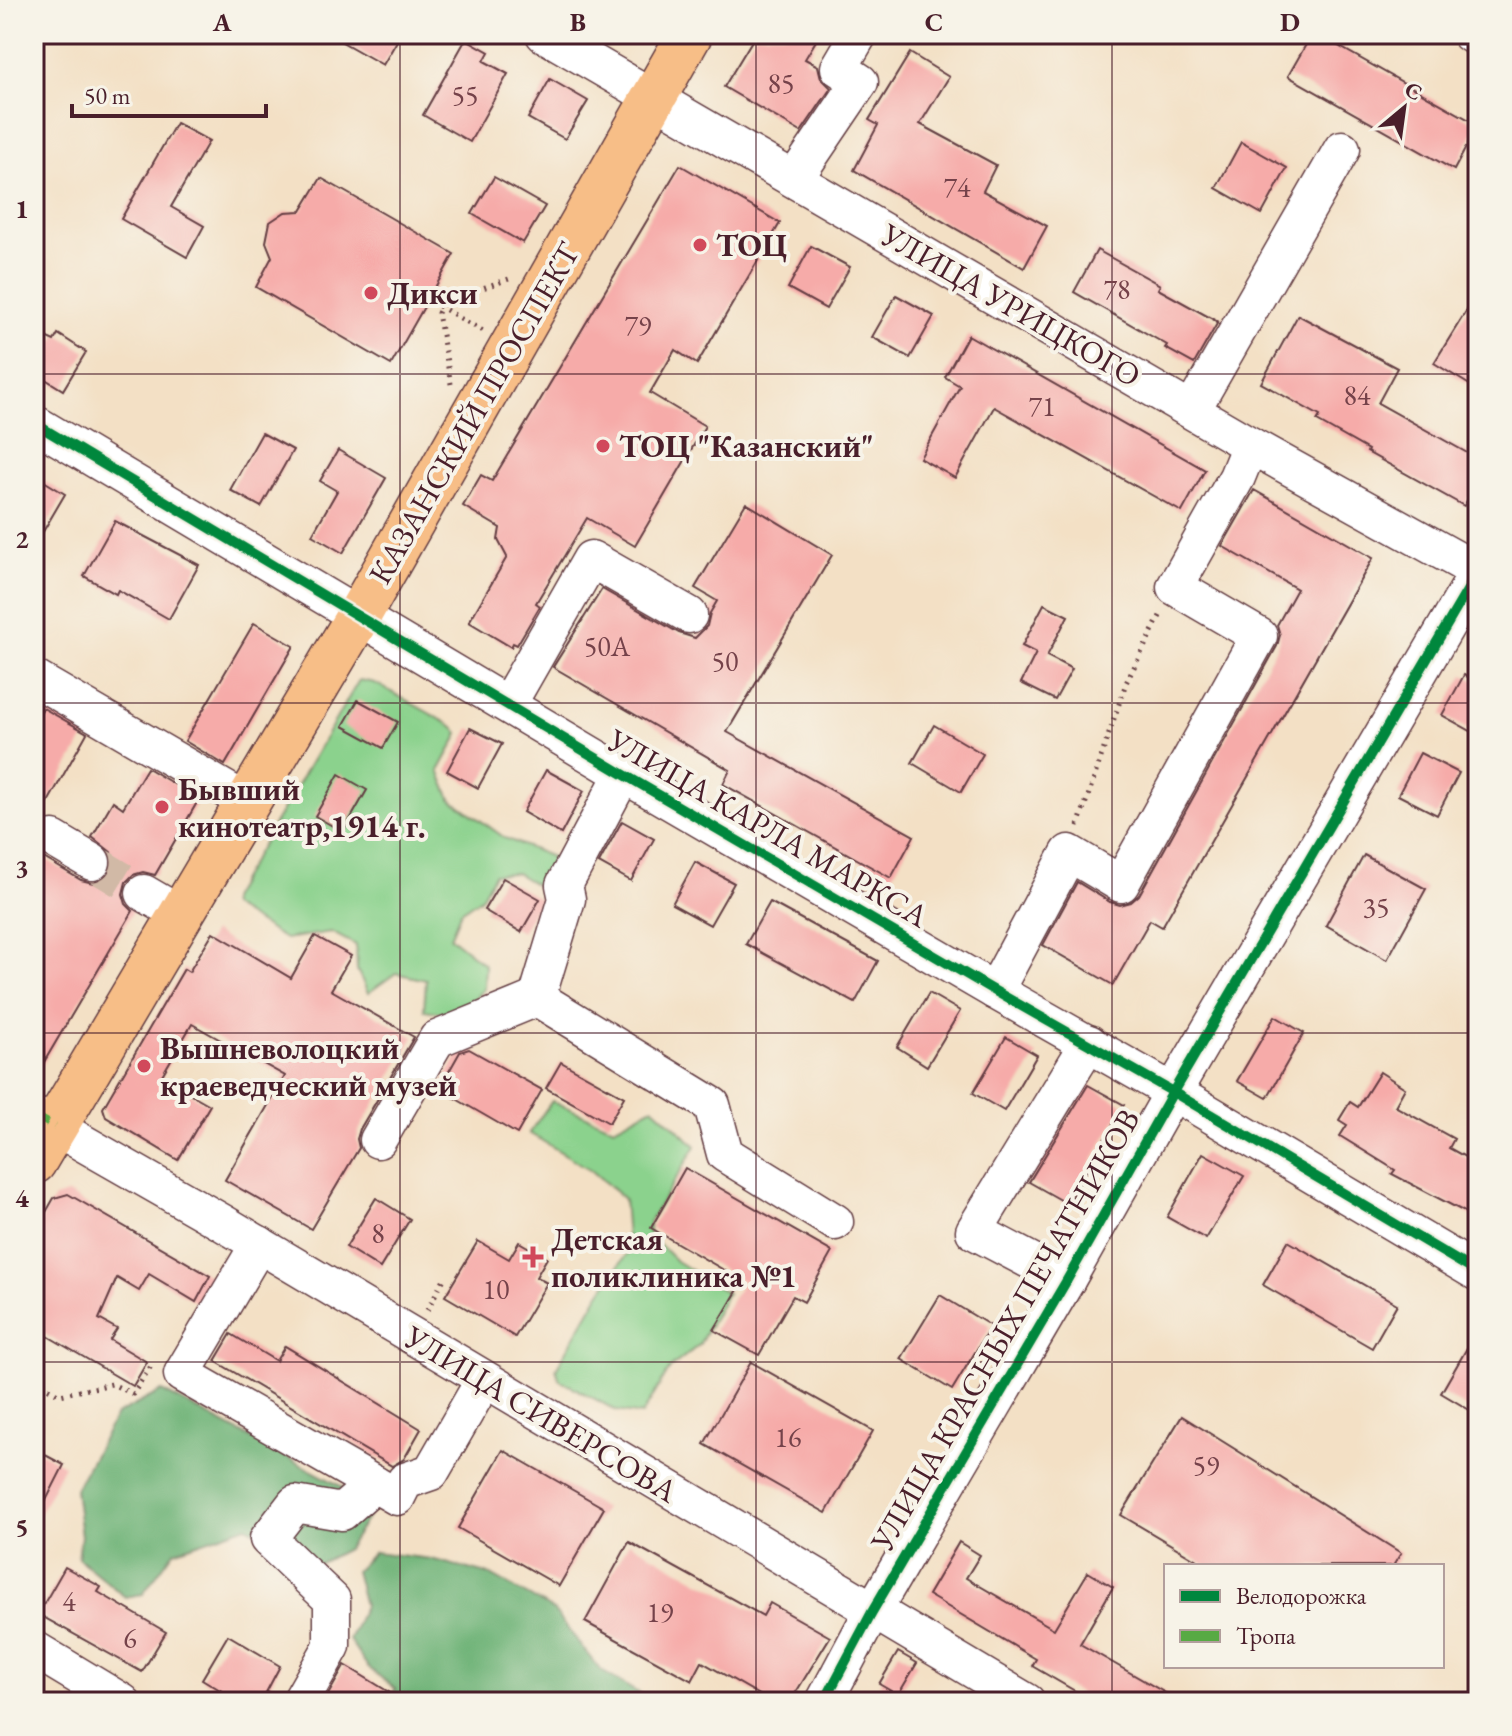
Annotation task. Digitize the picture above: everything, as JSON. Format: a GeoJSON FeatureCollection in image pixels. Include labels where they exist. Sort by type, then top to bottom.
{"type":"FeatureCollection","features":[{"type":"Feature","properties":{"kind":"main road","name":"КАЗАНСКИЙ ПРОСПЕКТ"},"geometry":{"type":"LineString","coordinates":[[41,1135],[162,903],[247,802],[359,615],[690,34]]}},
{"type":"Feature","properties":{"kind":"street","name":"УЛИЦА УРИЦКОГО"},"geometry":{"type":"LineString","coordinates":[[544,34],[1477,574]]}},
{"type":"Feature","properties":{"kind":"street"},"geometry":{"type":"LineString","coordinates":[[795,178],[860,82],[839,68],[859,34]]}},
{"type":"Feature","properties":{"kind":"street"},"geometry":{"type":"LineString","coordinates":[[1470,34],[1478,39]]}},
{"type":"Feature","properties":{"kind":"street"},"geometry":{"type":"LineString","coordinates":[[1192,410],[1342,149]]}},
{"type":"Feature","properties":{"kind":"street","name":"УЛИЦА КАРЛА МАРКСА"},"geometry":{"type":"LineString","coordinates":[[34,423],[623,774],[1173,1092],[1478,1273]]}},
{"type":"Feature","properties":{"kind":"street"},"geometry":{"type":"LineString","coordinates":[[995,991],[1069,853],[1121,884],[1259,636],[1175,587],[1237,477],[1250,445]]}},
{"type":"Feature","properties":{"kind":"street"},"geometry":{"type":"LineString","coordinates":[[508,704],[591,559],[689,615]]}},
{"type":"Feature","properties":{"kind":"street","name":"УЛИЦА КРАСНЫХ ПЕЧАТНИКОВ"},"geometry":{"type":"LineString","coordinates":[[824,1702],[872,1612],[1067,1280],[1173,1092],[1477,574]]}},
{"type":"Feature","properties":{"kind":"street"},"geometry":{"type":"LineString","coordinates":[[34,678],[247,802]]}},
{"type":"Feature","properties":{"kind":"street"},"geometry":{"type":"LineString","coordinates":[[537,998],[567,899],[564,885],[623,774]]}},
{"type":"Feature","properties":{"kind":"street"},"geometry":{"type":"LineString","coordinates":[[53,839],[92,862]]}},
{"type":"Feature","properties":{"kind":"street"},"geometry":{"type":"LineString","coordinates":[[378,1140],[437,1039],[537,998]]}},
{"type":"Feature","properties":{"kind":"street"},"geometry":{"type":"LineString","coordinates":[[537,998],[712,1105],[725,1154],[835,1222]]}},
{"type":"Feature","properties":{"kind":"street"},"geometry":{"type":"LineString","coordinates":[[1067,1280],[974,1231],[1089,1043]]}},
{"type":"Feature","properties":{"kind":"street","name":"УЛИЦА СИВЕРСОВА"},"geometry":{"type":"LineString","coordinates":[[41,1135],[259,1244],[1027,1702]]}},
{"type":"Feature","properties":{"kind":"street"},"geometry":{"type":"LineString","coordinates":[[259,1244],[182,1374],[397,1497],[405,1481],[431,1472],[484,1380]]}},
{"type":"Feature","properties":{"kind":"street"},"geometry":{"type":"LineString","coordinates":[[300,1702],[332,1646],[332,1600],[268,1539],[295,1504],[342,1512],[374,1484]]}},
{"type":"Feature","properties":{"kind":"street"},"geometry":{"type":"LineString","coordinates":[[34,1649],[80,1691],[122,1702]]}},
{"type":"Feature","properties":{"kind":"path"},"geometry":{"type":"LineString","coordinates":[[451,388],[438,313],[444,301],[523,275]]}},
{"type":"Feature","properties":{"kind":"path"},"geometry":{"type":"LineString","coordinates":[[432,302],[495,338]]}},
{"type":"Feature","properties":{"kind":"path"},"geometry":{"type":"LineString","coordinates":[[1069,853],[1126,683],[1175,587]]}},
{"type":"Feature","properties":{"kind":"path"},"geometry":{"type":"LineString","coordinates":[[420,1321],[446,1275]]}},
{"type":"Feature","properties":{"kind":"path"},"geometry":{"type":"LineString","coordinates":[[34,1381],[60,1395],[112,1384],[133,1394],[160,1350],[187,1365]]}},
{"type":"Feature","properties":{"kind":"green space"},"geometry":{"type":"Polygon","coordinates":[[[359,680],[375,683],[454,727],[459,734],[439,771],[451,799],[505,838],[559,860],[560,871],[541,888],[516,873],[494,874],[481,898],[461,911],[450,937],[485,965],[484,989],[458,1015],[424,1010],[426,980],[396,973],[368,993],[357,970],[356,945],[331,932],[285,939],[231,906],[230,899],[359,680]]]}},
{"type":"Feature","properties":{"kind":"green space"},"geometry":{"type":"Polygon","coordinates":[[[552,1101],[614,1128],[653,1107],[696,1146],[649,1222],[649,1234],[676,1261],[727,1293],[699,1345],[670,1368],[642,1415],[617,1411],[560,1380],[556,1369],[598,1296],[628,1252],[624,1199],[591,1170],[529,1133],[552,1101]]]}},
{"type":"Feature","properties":{"kind":"green space"},"geometry":{"type":"Polygon","coordinates":[[[162,1391],[341,1486],[371,1512],[347,1549],[318,1564],[247,1526],[174,1551],[143,1594],[125,1597],[78,1558],[81,1536],[75,1489],[116,1415],[162,1391]]]}},
{"type":"Feature","properties":{"kind":"green space"},"geometry":{"type":"Polygon","coordinates":[[[374,1552],[431,1559],[491,1575],[553,1610],[600,1670],[648,1699],[646,1702],[461,1702],[452,1698],[446,1702],[388,1702],[395,1689],[368,1667],[349,1640],[364,1606],[355,1571],[374,1552]]]}},
{"type":"Feature","properties":{"kind":"building"},"geometry":{"type":"Polygon","coordinates":[[[328,34],[401,34],[383,65],[328,34]]]}},
{"type":"Feature","properties":{"kind":"building"},"geometry":{"type":"Polygon","coordinates":[[[756,34],[820,34],[805,59],[818,66],[821,78],[831,88],[801,132],[724,87],[756,34]]]}},
{"type":"Feature","properties":{"kind":"building"},"geometry":{"type":"Polygon","coordinates":[[[1312,34],[1317,34],[1478,125],[1454,170],[1288,76],[1312,34]]]}},
{"type":"Feature","properties":{"kind":"building"},"geometry":{"type":"Polygon","coordinates":[[[466,39],[489,52],[484,61],[508,74],[470,142],[423,115],[466,39]]]}},
{"type":"Feature","properties":{"kind":"building"},"geometry":{"type":"Polygon","coordinates":[[[910,53],[949,77],[920,124],[996,165],[983,191],[1047,226],[1024,268],[854,170],[878,125],[869,120],[910,53]]]}},
{"type":"Feature","properties":{"kind":"building"},"geometry":{"type":"Polygon","coordinates":[[[550,79],[588,101],[565,139],[528,118],[550,79]]]}},
{"type":"Feature","properties":{"kind":"building"},"geometry":{"type":"Polygon","coordinates":[[[176,123],[209,141],[171,207],[204,226],[187,257],[121,219],[176,123]]]}},
{"type":"Feature","properties":{"kind":"building"},"geometry":{"type":"Polygon","coordinates":[[[1241,142],[1287,168],[1262,214],[1216,188],[1241,142]]]}},
{"type":"Feature","properties":{"kind":"building"},"geometry":{"type":"Polygon","coordinates":[[[680,165],[780,223],[697,364],[675,350],[650,393],[705,426],[635,546],[587,518],[536,603],[540,606],[517,645],[513,643],[511,647],[469,622],[507,557],[498,540],[500,528],[463,506],[481,475],[492,481],[680,165]]]}},
{"type":"Feature","properties":{"kind":"building"},"geometry":{"type":"Polygon","coordinates":[[[494,177],[545,206],[523,243],[472,214],[494,177]]]}},
{"type":"Feature","properties":{"kind":"building"},"geometry":{"type":"Polygon","coordinates":[[[321,178],[454,254],[391,365],[256,287],[272,257],[266,242],[270,222],[285,212],[301,211],[321,178]]]}},
{"type":"Feature","properties":{"kind":"building"},"geometry":{"type":"Polygon","coordinates":[[[811,246],[850,267],[826,309],[788,288],[811,246]]]}},
{"type":"Feature","properties":{"kind":"building"},"geometry":{"type":"Polygon","coordinates":[[[1097,250],[1218,322],[1194,364],[1165,348],[1167,345],[1074,292],[1097,250]]]}},
{"type":"Feature","properties":{"kind":"building"},"geometry":{"type":"Polygon","coordinates":[[[1478,292],[1478,390],[1434,363],[1478,292]]]}},
{"type":"Feature","properties":{"kind":"building"},"geometry":{"type":"Polygon","coordinates":[[[896,295],[934,316],[910,358],[872,337],[896,295]]]}},
{"type":"Feature","properties":{"kind":"building"},"geometry":{"type":"Polygon","coordinates":[[[1298,315],[1397,368],[1378,403],[1478,459],[1478,481],[1464,506],[1367,452],[1317,421],[1320,416],[1261,383],[1298,315]]]}},
{"type":"Feature","properties":{"kind":"building"},"geometry":{"type":"Polygon","coordinates":[[[34,332],[54,341],[58,334],[86,352],[63,390],[34,372],[34,332]]]}},
{"type":"Feature","properties":{"kind":"building"},"geometry":{"type":"Polygon","coordinates":[[[968,335],[1205,470],[1182,512],[994,407],[955,478],[920,458],[960,386],[945,377],[968,335]]]}},
{"type":"Feature","properties":{"kind":"building"},"geometry":{"type":"Polygon","coordinates":[[[262,433],[293,450],[261,507],[230,490],[262,433]]]}},
{"type":"Feature","properties":{"kind":"building"},"geometry":{"type":"Polygon","coordinates":[[[338,450],[386,478],[343,553],[312,535],[337,491],[320,481],[338,450]]]}},
{"type":"Feature","properties":{"kind":"building"},"geometry":{"type":"Polygon","coordinates":[[[34,475],[65,494],[34,547],[34,475]]]}},
{"type":"Feature","properties":{"kind":"building"},"geometry":{"type":"Polygon","coordinates":[[[1254,490],[1373,558],[1162,927],[1150,920],[1113,985],[1043,945],[1077,882],[1120,905],[1131,902],[1139,895],[1277,646],[1280,635],[1277,625],[1297,589],[1222,546],[1254,490]]]}},
{"type":"Feature","properties":{"kind":"building"},"geometry":{"type":"Polygon","coordinates":[[[746,503],[832,555],[727,732],[914,836],[891,878],[723,784],[730,770],[553,667],[602,589],[679,633],[695,638],[707,626],[717,601],[695,588],[746,503]]]}},
{"type":"Feature","properties":{"kind":"building"},"geometry":{"type":"Polygon","coordinates":[[[115,521],[199,565],[169,619],[118,590],[116,594],[84,576],[115,521]]]}},
{"type":"Feature","properties":{"kind":"building"},"geometry":{"type":"Polygon","coordinates":[[[1044,604],[1068,616],[1047,656],[1072,669],[1055,700],[1021,683],[1036,653],[1022,646],[1044,604]]]}},
{"type":"Feature","properties":{"kind":"building"},"geometry":{"type":"Polygon","coordinates":[[[254,623],[294,646],[225,765],[185,741],[254,623]]]}},
{"type":"Feature","properties":{"kind":"building"},"geometry":{"type":"Polygon","coordinates":[[[1464,675],[1478,682],[1478,735],[1442,715],[1464,675]]]}},
{"type":"Feature","properties":{"kind":"building"},"geometry":{"type":"Polygon","coordinates":[[[358,700],[398,722],[383,748],[343,726],[358,700]]]}},
{"type":"Feature","properties":{"kind":"building"},"geometry":{"type":"Polygon","coordinates":[[[43,708],[87,733],[34,827],[34,710],[40,713],[43,708]]]}},
{"type":"Feature","properties":{"kind":"building"},"geometry":{"type":"Polygon","coordinates":[[[934,725],[983,754],[961,792],[912,763],[934,725]]]}},
{"type":"Feature","properties":{"kind":"building"},"geometry":{"type":"Polygon","coordinates":[[[470,728],[502,744],[478,788],[447,771],[470,728]]]}},
{"type":"Feature","properties":{"kind":"building"},"geometry":{"type":"Polygon","coordinates":[[[1420,753],[1459,773],[1437,815],[1398,795],[1420,753]]]}},
{"type":"Feature","properties":{"kind":"building"},"geometry":{"type":"Polygon","coordinates":[[[147,768],[199,799],[155,875],[143,872],[133,875],[126,882],[123,894],[126,904],[133,911],[34,1079],[34,847],[42,857],[81,880],[93,883],[103,880],[110,872],[113,861],[111,852],[92,837],[113,801],[123,808],[147,768]]]}},
{"type":"Feature","properties":{"kind":"building"},"geometry":{"type":"Polygon","coordinates":[[[546,770],[584,791],[561,834],[523,812],[546,770]]]}},
{"type":"Feature","properties":{"kind":"building"},"geometry":{"type":"Polygon","coordinates":[[[339,774],[367,790],[343,832],[315,816],[339,774]]]}},
{"type":"Feature","properties":{"kind":"building"},"geometry":{"type":"Polygon","coordinates":[[[622,821],[654,839],[631,881],[599,863],[622,821]]]}},
{"type":"Feature","properties":{"kind":"building"},"geometry":{"type":"Polygon","coordinates":[[[1364,855],[1426,889],[1387,960],[1326,925],[1364,855]]]}},
{"type":"Feature","properties":{"kind":"building"},"geometry":{"type":"Polygon","coordinates":[[[695,862],[734,883],[710,925],[672,904],[695,862]]]}},
{"type":"Feature","properties":{"kind":"building"},"geometry":{"type":"Polygon","coordinates":[[[503,878],[540,899],[521,932],[484,910],[503,878]]]}},
{"type":"Feature","properties":{"kind":"building"},"geometry":{"type":"Polygon","coordinates":[[[770,902],[878,961],[855,1003],[746,944],[770,902]]]}},
{"type":"Feature","properties":{"kind":"building"},"geometry":{"type":"Polygon","coordinates":[[[213,932],[291,978],[315,936],[351,956],[331,990],[414,1037],[360,1129],[357,1139],[359,1148],[311,1229],[225,1180],[285,1076],[192,1024],[161,1077],[210,1105],[178,1160],[106,1117],[103,1108],[184,969],[189,972],[213,932]]]}},
{"type":"Feature","properties":{"kind":"building"},"geometry":{"type":"Polygon","coordinates":[[[929,993],[960,1011],[927,1066],[897,1047],[929,993]]]}},
{"type":"Feature","properties":{"kind":"building"},"geometry":{"type":"Polygon","coordinates":[[[1275,1016],[1304,1033],[1267,1098],[1237,1081],[1275,1016]]]}},
{"type":"Feature","properties":{"kind":"building"},"geometry":{"type":"Polygon","coordinates":[[[1006,1037],[1037,1055],[1004,1111],[973,1093],[1006,1037]]]}},
{"type":"Feature","properties":{"kind":"building"},"geometry":{"type":"Polygon","coordinates":[[[469,1049],[542,1090],[517,1134],[439,1089],[460,1052],[469,1049]]]}},
{"type":"Feature","properties":{"kind":"building"},"geometry":{"type":"Polygon","coordinates":[[[561,1062],[624,1097],[609,1123],[546,1088],[561,1062]]]}},
{"type":"Feature","properties":{"kind":"building"},"geometry":{"type":"Polygon","coordinates":[[[1380,1072],[1405,1088],[1395,1106],[1454,1139],[1449,1148],[1478,1164],[1478,1219],[1392,1174],[1395,1170],[1340,1136],[1347,1125],[1339,1120],[1350,1102],[1358,1107],[1380,1072]]]}},
{"type":"Feature","properties":{"kind":"building"},"geometry":{"type":"Polygon","coordinates":[[[1088,1085],[1124,1105],[1068,1204],[1029,1182],[1088,1085]]]}},
{"type":"Feature","properties":{"kind":"building"},"geometry":{"type":"Polygon","coordinates":[[[1203,1153],[1244,1176],[1206,1239],[1167,1217],[1203,1153]]]}},
{"type":"Feature","properties":{"kind":"building"},"geometry":{"type":"Polygon","coordinates":[[[685,1168],[832,1252],[804,1302],[793,1296],[759,1355],[714,1330],[743,1281],[651,1228],[685,1168]]]}},
{"type":"Feature","properties":{"kind":"building"},"geometry":{"type":"Polygon","coordinates":[[[68,1194],[210,1276],[196,1302],[149,1274],[139,1291],[117,1278],[99,1319],[117,1329],[110,1340],[147,1362],[133,1386],[34,1328],[34,1233],[54,1198],[68,1194]]]}},
{"type":"Feature","properties":{"kind":"building"},"geometry":{"type":"Polygon","coordinates":[[[376,1198],[410,1219],[380,1268],[346,1247],[376,1198]]]}},
{"type":"Feature","properties":{"kind":"building"},"geometry":{"type":"Polygon","coordinates":[[[478,1241],[509,1259],[519,1242],[547,1258],[536,1277],[547,1283],[515,1337],[445,1296],[478,1241]]]}},
{"type":"Feature","properties":{"kind":"building"},"geometry":{"type":"Polygon","coordinates":[[[1288,1241],[1397,1304],[1372,1348],[1263,1285],[1288,1241]]]}},
{"type":"Feature","properties":{"kind":"building"},"geometry":{"type":"Polygon","coordinates":[[[940,1295],[991,1326],[952,1390],[901,1359],[940,1295]]]}},
{"type":"Feature","properties":{"kind":"building"},"geometry":{"type":"Polygon","coordinates":[[[1478,1329],[1478,1415],[1441,1393],[1478,1329]]]}},
{"type":"Feature","properties":{"kind":"building"},"geometry":{"type":"Polygon","coordinates":[[[231,1334],[276,1361],[285,1346],[421,1429],[404,1459],[392,1466],[215,1361],[231,1334]]]}},
{"type":"Feature","properties":{"kind":"building"},"geometry":{"type":"Polygon","coordinates":[[[751,1362],[873,1431],[826,1513],[704,1444],[751,1362]]]}},
{"type":"Feature","properties":{"kind":"building"},"geometry":{"type":"Polygon","coordinates":[[[1182,1416],[1401,1553],[1394,1564],[1204,1564],[1121,1515],[1182,1416]]]}},
{"type":"Feature","properties":{"kind":"building"},"geometry":{"type":"Polygon","coordinates":[[[34,1449],[64,1465],[34,1524],[34,1449]]]}},
{"type":"Feature","properties":{"kind":"building"},"geometry":{"type":"Polygon","coordinates":[[[503,1450],[604,1508],[559,1586],[458,1528],[503,1450]]]}},
{"type":"Feature","properties":{"kind":"building"},"geometry":{"type":"Polygon","coordinates":[[[629,1542],[763,1616],[770,1603],[830,1637],[790,1702],[772,1702],[702,1662],[692,1681],[585,1622],[629,1542]]]}},
{"type":"Feature","properties":{"kind":"building"},"geometry":{"type":"Polygon","coordinates":[[[959,1542],[980,1555],[966,1578],[1054,1629],[1088,1572],[1113,1587],[1080,1644],[1181,1702],[1117,1702],[1103,1694],[1098,1702],[1094,1702],[1032,1666],[1036,1659],[928,1595],[959,1542]]]}},
{"type":"Feature","properties":{"kind":"building"},"geometry":{"type":"Polygon","coordinates":[[[65,1567],[101,1587],[98,1592],[166,1632],[142,1672],[38,1614],[65,1567]]]}},
{"type":"Feature","properties":{"kind":"building"},"geometry":{"type":"Polygon","coordinates":[[[228,1635],[280,1666],[261,1702],[240,1702],[202,1679],[228,1635]]]}},
{"type":"Feature","properties":{"kind":"building"},"geometry":{"type":"Polygon","coordinates":[[[898,1652],[917,1663],[898,1695],[879,1684],[898,1652]]]}},
{"type":"Feature","properties":{"kind":"building"},"geometry":{"type":"Polygon","coordinates":[[[345,1665],[405,1702],[324,1702],[345,1665]]]}},
{"type":"Feature","properties":{"kind":"tunnel"},"geometry":{"type":"LineString","coordinates":[[92,862],[144,893]]}},
{"type":"Feature","properties":{"kind":"marked path"},"geometry":{"type":"LineString","coordinates":[[34,1115],[55,1127]]}},
{"type":"Feature","properties":{"kind":"cycle path"},"geometry":{"type":"LineString","coordinates":[[34,423],[623,774],[1173,1092],[1478,1273]]}},
{"type":"Feature","properties":{"kind":"cycle path"},"geometry":{"type":"LineString","coordinates":[[824,1702],[872,1612],[1478,572]]}},
{"type":"Feature","properties":{"kind":"place","name":"ТОЦ"},"geometry":{"type":"Point","coordinates":[700,245]}},
{"type":"Feature","properties":{"kind":"place","name":"Дикси"},"geometry":{"type":"Point","coordinates":[371,293]}},
{"type":"Feature","properties":{"kind":"place","name":"ТОЦ \"Казанский\""},"geometry":{"type":"Point","coordinates":[603,446]}},
{"type":"Feature","properties":{"kind":"place","name":"Бывший кинотеатр,1914 г."},"geometry":{"type":"Point","coordinates":[162,807]}},
{"type":"Feature","properties":{"kind":"place","name":"Вышневолоцкий краеведческий музей"},"geometry":{"type":"Point","coordinates":[144,1066]}},
{"type":"Feature","properties":{"kind":"place","name":"Детская поликлиника №1"},"geometry":{"type":"Point","coordinates":[533,1257]}}]}
